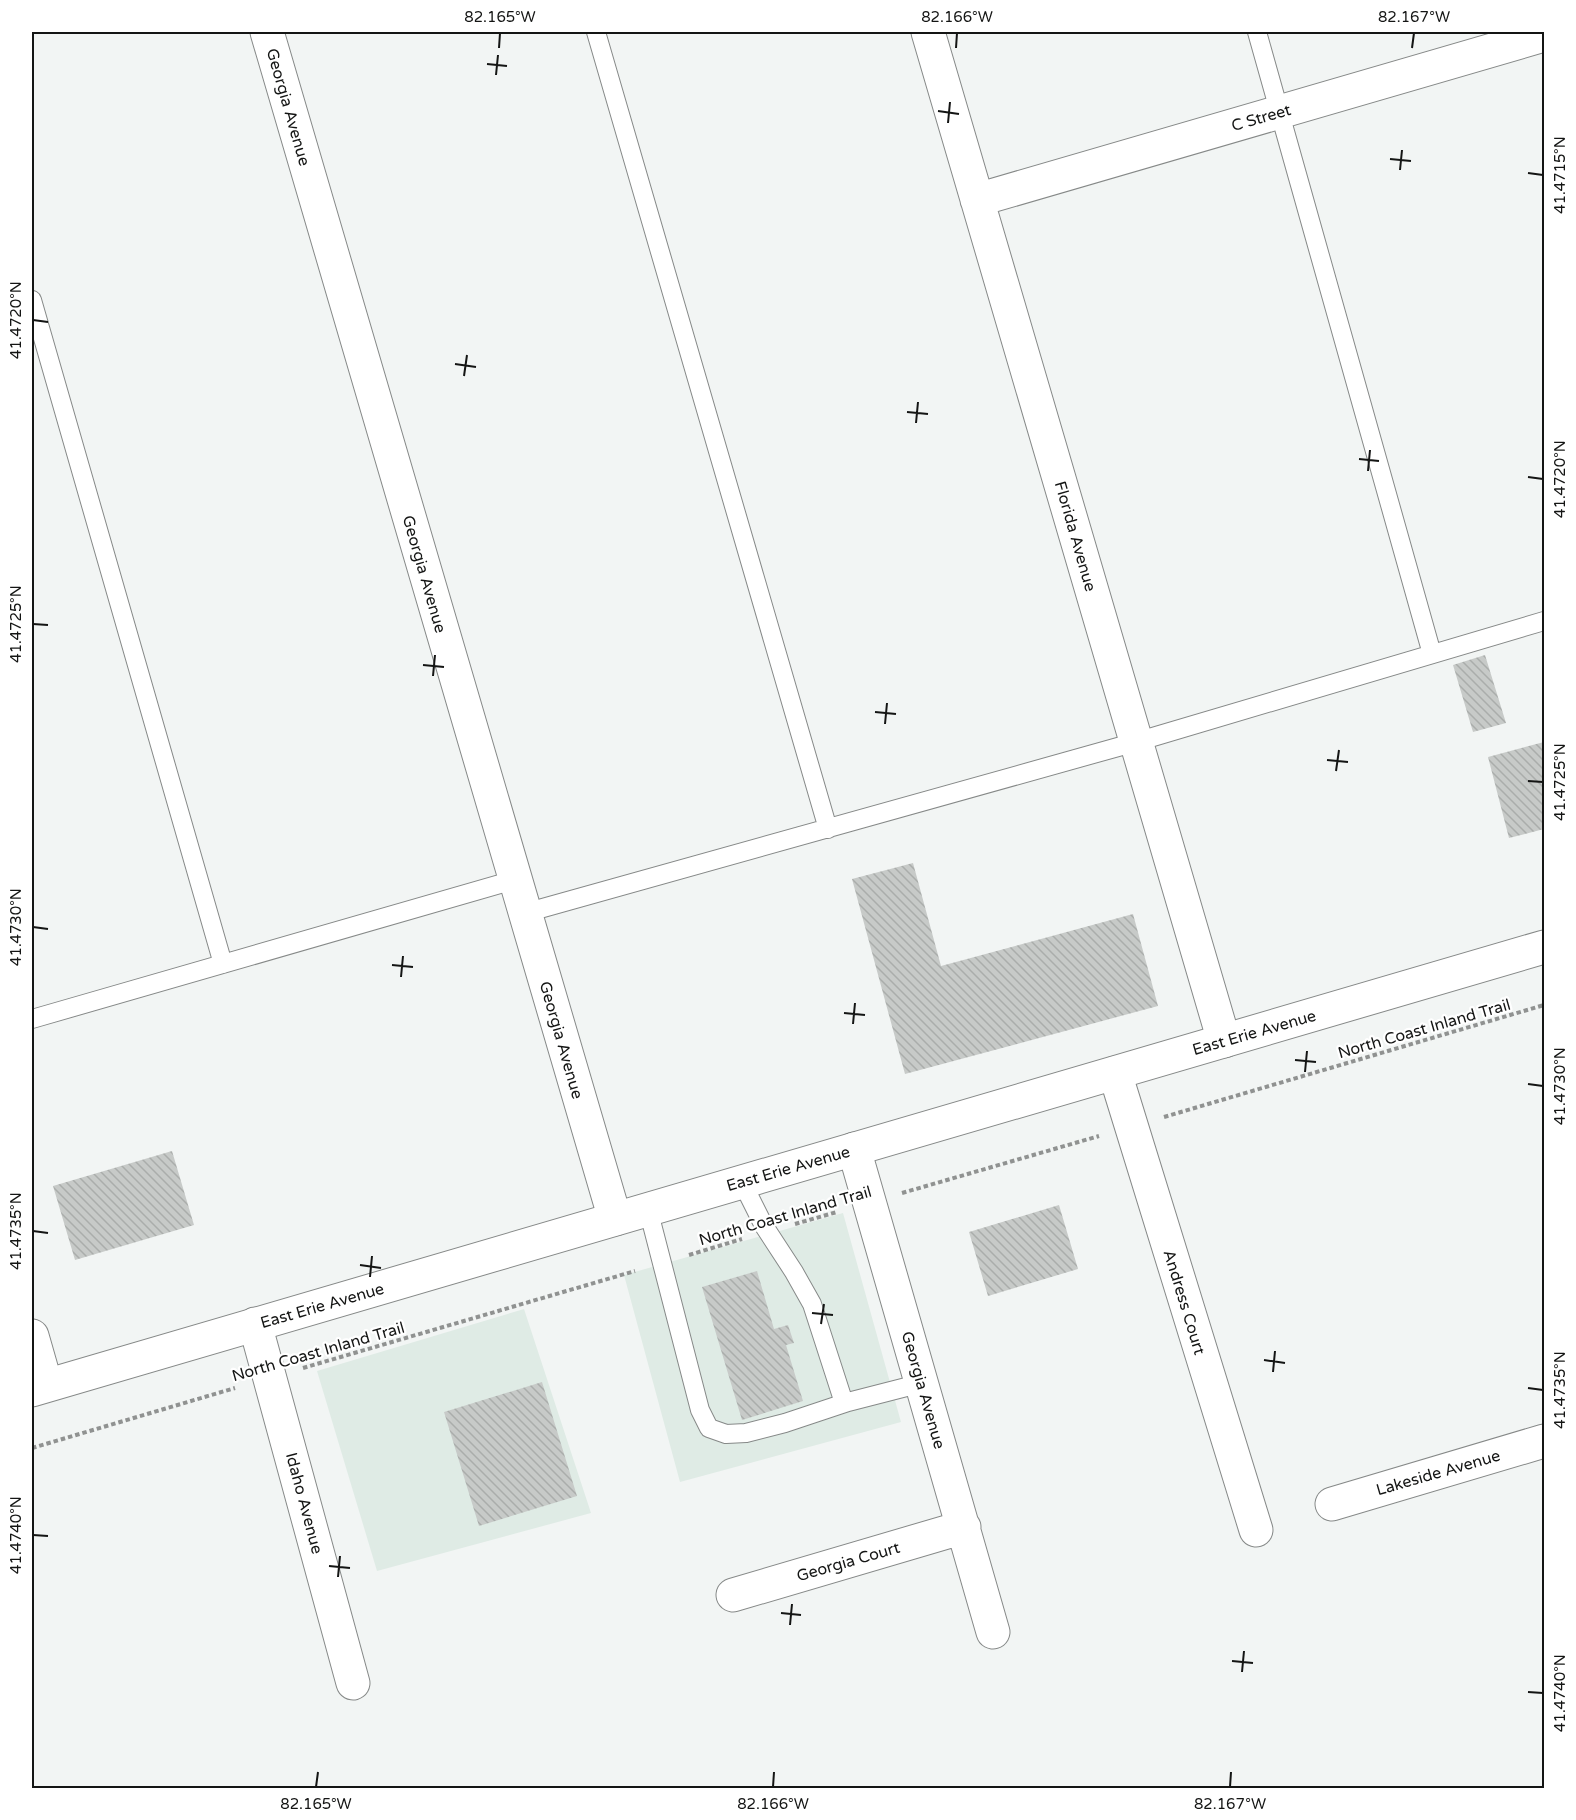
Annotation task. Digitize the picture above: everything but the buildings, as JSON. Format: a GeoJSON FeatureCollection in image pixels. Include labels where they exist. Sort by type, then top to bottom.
{"type":"FeatureCollection","features":[{"type":"Feature","properties":{"kind":"street","name":"Georgia Avenue"},"geometry":{"type":"LineString","coordinates":[[267,32],[615,1219]]}},
{"type":"Feature","properties":{"kind":"street","name":"Florida Avenue"},"geometry":{"type":"LineString","coordinates":[[928,32],[1224,1041]]}},
{"type":"Feature","properties":{"kind":"street","name":"C Street"},"geometry":{"type":"LineString","coordinates":[[977,200],[1545,34]]}},
{"type":"Feature","properties":{"kind":"street","name":"East Erie Avenue"},"geometry":{"type":"LineString","coordinates":[[39,1388],[1545,947]]}},
{"type":"Feature","properties":{"kind":"street","name":"Andress Court"},"geometry":{"type":"LineString","coordinates":[[1115,1073],[1256,1530]]}},
{"type":"Feature","properties":{"kind":"street","name":"Georgia Avenue"},"geometry":{"type":"LineString","coordinates":[[854,1149],[993,1632]]}},
{"type":"Feature","properties":{"kind":"street","name":"Idaho Avenue"},"geometry":{"type":"LineString","coordinates":[[255,1324],[353,1683]]}},
{"type":"Feature","properties":{"kind":"street"},"geometry":{"type":"LineString","coordinates":[[32,1336],[39,1388]]}},
{"type":"Feature","properties":{"kind":"street","name":"Lakeside Avenue"},"geometry":{"type":"LineString","coordinates":[[1332,1504],[1545,1441]]}},
{"type":"Feature","properties":{"kind":"street","name":"Georgia Court"},"geometry":{"type":"LineString","coordinates":[[733,1595],[964,1527]]}},
{"type":"Feature","properties":{"kind":"lane"},"geometry":{"type":"LineString","coordinates":[[596,32],[828,829]]}},
{"type":"Feature","properties":{"kind":"lane"},"geometry":{"type":"LineString","coordinates":[[1257,32],[1432,654]]}},
{"type":"Feature","properties":{"kind":"lane"},"geometry":{"type":"LineString","coordinates":[[32,300],[224,964]]}},
{"type":"Feature","properties":{"kind":"lane"},"geometry":{"type":"LineString","coordinates":[[525,913],[1136,742],[1545,621]]}},
{"type":"Feature","properties":{"kind":"lane"},"geometry":{"type":"LineString","coordinates":[[32,1019],[514,879]]}},
{"type":"Feature","properties":{"kind":"lane"},"geometry":{"type":"LineString","coordinates":[[742,1182],[767,1232],[812,1304],[844,1403]]}},
{"type":"Feature","properties":{"kind":"lane"},"geometry":{"type":"LineString","coordinates":[[648,1209],[700,1410],[709,1428],[726,1434],[746,1433],[785,1423],[844,1403],[922,1383]]}},
{"type":"Feature","properties":{"kind":"path","name":"North Coast Inland Trail"},"geometry":{"type":"LineString","coordinates":[[32,1448],[1545,1005]]}},
{"type":"Feature","properties":{"kind":"shaded area"},"geometry":{"type":"Polygon","coordinates":[[[843,1213],[901,1422],[680,1482],[624,1275],[843,1213]]]}},
{"type":"Feature","properties":{"kind":"shaded area"},"geometry":{"type":"Polygon","coordinates":[[[524,1309],[591,1513],[377,1571],[317,1371],[524,1309]]]}},
{"type":"Feature","properties":{"kind":"pier"},"geometry":{"type":"Polygon","coordinates":[[[1372,1718],[1478,1732],[1544,1722],[1544,1767],[1491,1781],[1419,1785],[1259,1778],[1197,1788],[1049,1788],[1065,1776],[1206,1749],[1218,1733],[1372,1718]]]}}]}
